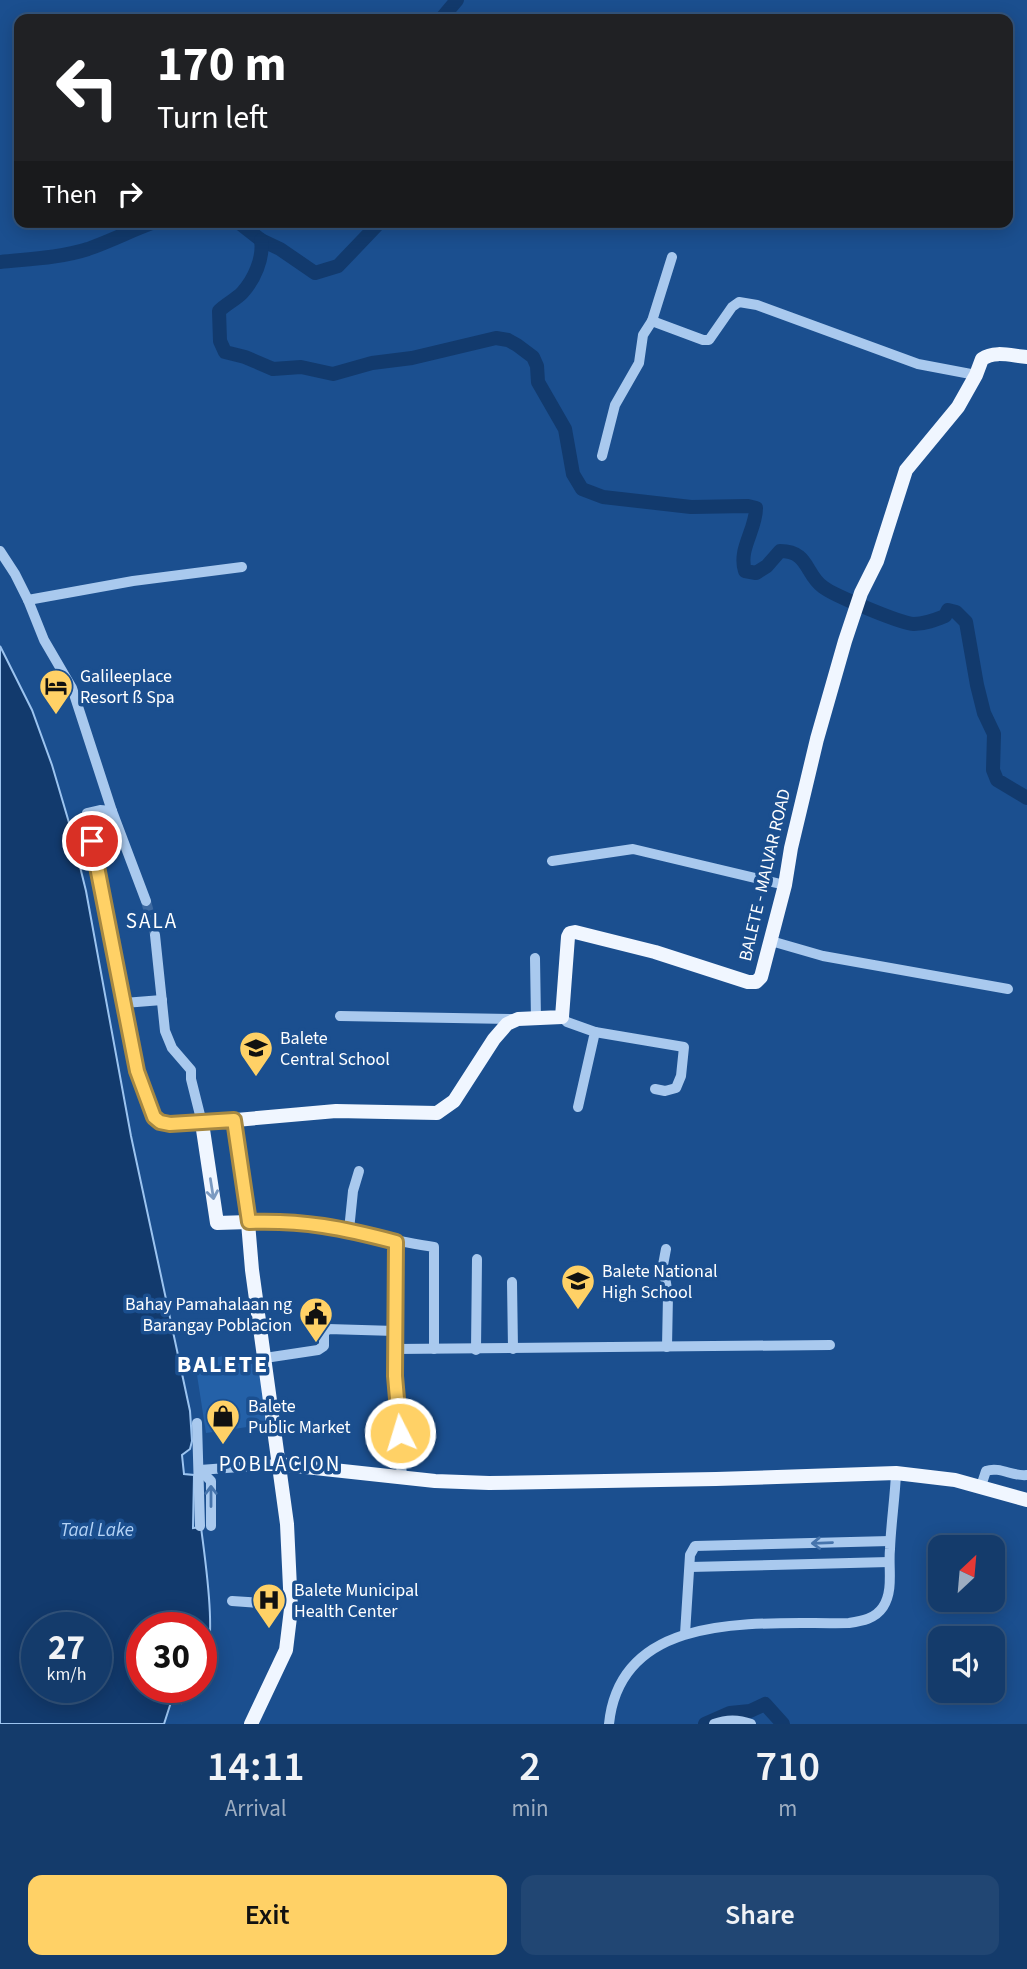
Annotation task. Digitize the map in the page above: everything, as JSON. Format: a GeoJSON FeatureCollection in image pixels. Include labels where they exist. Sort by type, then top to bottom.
{"type":"FeatureCollection","features":[{"type":"Feature","properties":{"kind":"main road","name":"BALETE - MALVAR ROAD"},"geometry":{"type":"LineString","coordinates":[[562,1017],[570,933],[655,952],[748,982],[756,982],[761,977],[785,885],[817,739],[861,593],[877,561],[906,470],[958,407],[985,356],[1002,354],[1027,357]]}},
{"type":"Feature","properties":{"kind":"main road"},"geometry":{"type":"LineString","coordinates":[[249,1222],[217,1223],[202,1123],[336,1111],[436,1112],[454,1101],[494,1039],[507,1024],[518,1019],[562,1017]]}},
{"type":"Feature","properties":{"kind":"main road"},"geometry":{"type":"LineString","coordinates":[[234,1120],[287,1524],[291,1605],[286,1650],[251,1724]]}},
{"type":"Feature","properties":{"kind":"main road"},"geometry":{"type":"LineString","coordinates":[[278,1464],[489,1483],[896,1473],[934,1476],[1027,1500]]}},
{"type":"Feature","properties":{"kind":"street"},"geometry":{"type":"LineString","coordinates":[[602,456],[615,405],[639,363],[643,335],[652,321],[672,257]]}},
{"type":"Feature","properties":{"kind":"street"},"geometry":{"type":"LineString","coordinates":[[652,321],[702,340],[709,340],[732,307],[739,302],[745,302],[918,364],[976,375]]}},
{"type":"Feature","properties":{"kind":"street"},"geometry":{"type":"LineString","coordinates":[[0,551],[29,600],[44,640],[72,688],[112,811],[146,901]]}},
{"type":"Feature","properties":{"kind":"street"},"geometry":{"type":"LineString","coordinates":[[29,600],[133,582],[242,568]]}},
{"type":"Feature","properties":{"kind":"street"},"geometry":{"type":"LineString","coordinates":[[112,811],[87,813],[137,1071],[154,1117],[160,1122],[202,1123],[191,1070],[172,1048],[165,1031],[155,934]]}},
{"type":"Feature","properties":{"kind":"street"},"geometry":{"type":"LineString","coordinates":[[552,861],[633,849],[785,885]]}},
{"type":"Feature","properties":{"kind":"street"},"geometry":{"type":"LineString","coordinates":[[771,941],[823,956],[1008,989]]}},
{"type":"Feature","properties":{"kind":"street"},"geometry":{"type":"LineString","coordinates":[[535,958],[536,1019]]}},
{"type":"Feature","properties":{"kind":"street"},"geometry":{"type":"LineString","coordinates":[[124,1003],[162,999]]}},
{"type":"Feature","properties":{"kind":"street"},"geometry":{"type":"LineString","coordinates":[[340,1016],[518,1019]]}},
{"type":"Feature","properties":{"kind":"street"},"geometry":{"type":"LineString","coordinates":[[562,1017],[567,1022],[595,1032],[684,1047],[681,1076],[676,1088],[665,1091],[656,1089]]}},
{"type":"Feature","properties":{"kind":"street"},"geometry":{"type":"LineString","coordinates":[[578,1107],[595,1032]]}},
{"type":"Feature","properties":{"kind":"street"},"geometry":{"type":"LineString","coordinates":[[349,1230],[353,1191],[359,1171]]}},
{"type":"Feature","properties":{"kind":"street"},"geometry":{"type":"LineString","coordinates":[[249,1222],[329,1225],[396,1242],[434,1247],[434,1349]]}},
{"type":"Feature","properties":{"kind":"street"},"geometry":{"type":"LineString","coordinates":[[396,1242],[395,1349],[402,1477]]}},
{"type":"Feature","properties":{"kind":"street"},"geometry":{"type":"LineString","coordinates":[[666,1249],[663,1265],[668,1295],[667,1347]]}},
{"type":"Feature","properties":{"kind":"street"},"geometry":{"type":"LineString","coordinates":[[477,1259],[477,1350]]}},
{"type":"Feature","properties":{"kind":"street"},"geometry":{"type":"LineString","coordinates":[[512,1282],[513,1349]]}},
{"type":"Feature","properties":{"kind":"street"},"geometry":{"type":"LineString","coordinates":[[265,1358],[318,1350],[324,1346],[324,1333],[328,1329],[395,1331]]}},
{"type":"Feature","properties":{"kind":"street"},"geometry":{"type":"LineString","coordinates":[[395,1349],[831,1345]]}},
{"type":"Feature","properties":{"kind":"street"},"geometry":{"type":"LineString","coordinates":[[197,1423],[200,1467],[211,1481],[205,1526]]}},
{"type":"Feature","properties":{"kind":"street"},"geometry":{"type":"LineString","coordinates":[[200,1467],[278,1464]]}},
{"type":"Feature","properties":{"kind":"street"},"geometry":{"type":"LineString","coordinates":[[981,1486],[986,1471],[993,1468],[1027,1475]]}},
{"type":"Feature","properties":{"kind":"street"},"geometry":{"type":"LineString","coordinates":[[609,1724],[617,1693],[635,1665],[654,1648],[685,1634],[729,1625],[849,1623],[866,1620],[878,1614],[888,1596],[896,1473]]}},
{"type":"Feature","properties":{"kind":"street"},"geometry":{"type":"LineString","coordinates":[[685,1634],[690,1555],[695,1546],[890,1541]]}},
{"type":"Feature","properties":{"kind":"street"},"geometry":{"type":"LineString","coordinates":[[690,1567],[889,1562]]}},
{"type":"Feature","properties":{"kind":"street"},"geometry":{"type":"LineString","coordinates":[[232,1601],[291,1605]]}},
{"type":"Feature","properties":{"kind":"street"},"geometry":{"type":"LineString","coordinates":[[714,1724],[724,1720],[751,1724]]}},
{"type":"Feature","properties":{"kind":"shaded area"},"geometry":{"type":"Polygon","coordinates":[[[233,1354],[248,1364],[260,1363],[268,1424],[206,1433],[195,1362],[233,1354]]]}},
{"type":"Feature","properties":{"kind":"water","name":"Taal Lake"},"geometry":{"type":"Polygon","coordinates":[[[0,646],[32,710],[70,826],[86,891],[131,1136],[190,1411],[192,1441],[190,1449],[182,1455],[184,1474],[194,1475],[193,1528],[201,1527],[209,1612],[126,1612],[126,1703],[171,1703],[164,1724],[0,1724],[0,646]]]}},
{"type":"Feature","properties":{"kind":"waterway"},"geometry":{"type":"LineString","coordinates":[[445,14],[457,0]]}},
{"type":"Feature","properties":{"kind":"waterway"},"geometry":{"type":"LineString","coordinates":[[0,262],[77,252],[140,228]]}},
{"type":"Feature","properties":{"kind":"waterway"},"geometry":{"type":"LineString","coordinates":[[246,228],[315,273],[338,266],[374,228]]}},
{"type":"Feature","properties":{"kind":"waterway"},"geometry":{"type":"LineString","coordinates":[[261,240],[259,261],[250,282],[242,293],[219,311],[220,341],[225,352],[273,369],[301,367],[333,374],[372,363],[412,358],[496,338],[517,345],[533,357],[537,366],[538,382],[565,429],[573,474],[582,489],[603,497],[691,507],[756,508],[745,547],[745,571],[756,573],[767,566],[780,551],[789,552],[802,559],[817,582],[829,591],[907,623],[930,622],[945,616],[948,610],[956,612],[966,622],[977,685],[984,713],[994,734],[993,770],[997,780],[1027,798]]}},
{"type":"Feature","properties":{"kind":"waterway"},"geometry":{"type":"LineString","coordinates":[[705,1724],[730,1713],[750,1711],[765,1704],[783,1724]]}},
{"type":"Feature","properties":{"kind":"tunnel"},"geometry":{"type":"LineString","coordinates":[[146,901],[155,935]]}},
{"type":"Feature","properties":{"kind":"place","name":"Galileeplace Resort ß Spa"},"geometry":{"type":"Point","coordinates":[56,716]}},
{"type":"Feature","properties":{"kind":"place","name":"Balete Central School"},"geometry":{"type":"Point","coordinates":[256,1078]}},
{"type":"Feature","properties":{"kind":"place","name":"Balete National High School"},"geometry":{"type":"Point","coordinates":[578,1311]}},
{"type":"Feature","properties":{"kind":"place","name":"Bahay Pamahalaan ng Barangay Poblacion"},"geometry":{"type":"Point","coordinates":[316,1344]}},
{"type":"Feature","properties":{"kind":"place","name":"Balete Public Market"},"geometry":{"type":"Point","coordinates":[223,1446]}},
{"type":"Feature","properties":{"kind":"place","name":"Balete Municipal Health Center"},"geometry":{"type":"Point","coordinates":[269,1630]}},
{"type":"Feature","properties":{"kind":"district","name":"SALA"},"geometry":{"type":"Point","coordinates":[152,921]}},
{"type":"Feature","properties":{"kind":"district","name":"BALETE"},"geometry":{"type":"Point","coordinates":[223,1364]}},
{"type":"Feature","properties":{"kind":"district","name":"POBLACION"},"geometry":{"type":"Point","coordinates":[280,1464]}},
{"type":"Feature","properties":{"kind":"route"},"geometry":{"type":"LineString","coordinates":[[92,841],[137,1071],[154,1117],[160,1122],[170,1124],[234,1120],[249,1222],[329,1225],[396,1242],[395,1376],[400,1433]]}}]}
